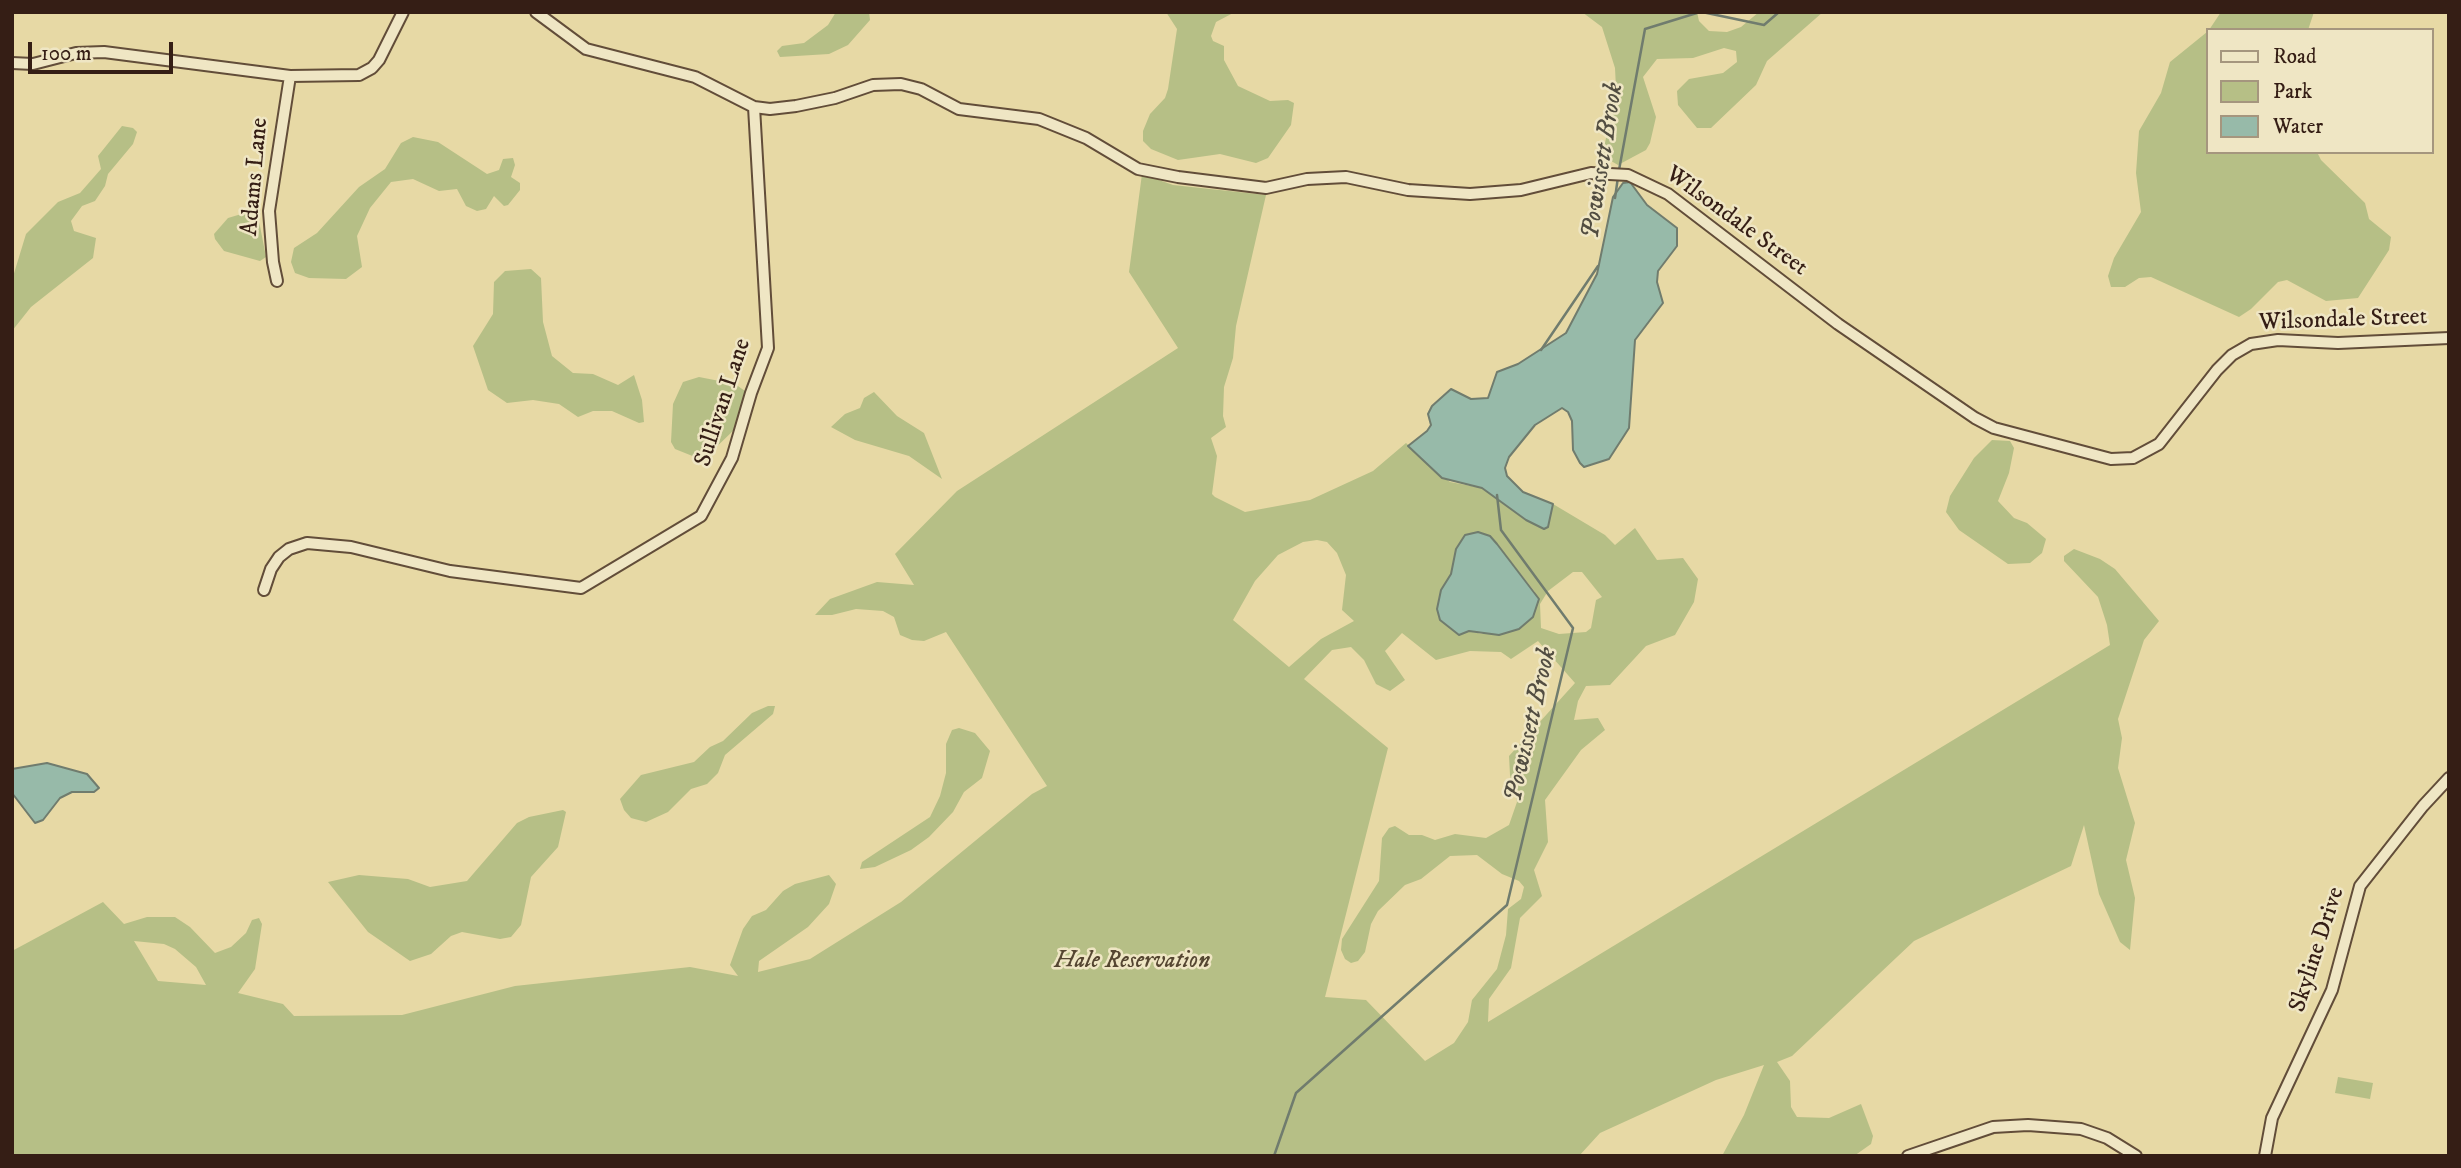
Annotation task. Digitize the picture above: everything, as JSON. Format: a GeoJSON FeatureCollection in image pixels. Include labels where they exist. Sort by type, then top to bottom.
{"type":"FeatureCollection","features":[{"type":"Feature","properties":{"kind":"street"},"geometry":{"type":"LineString","coordinates":[[12,63],[32,64],[70,54],[104,52],[290,76],[365,73],[379,60],[403,12]]}},
{"type":"Feature","properties":{"kind":"street","name":"Wilsondale Street"},"geometry":{"type":"LineString","coordinates":[[536,12],[586,49],[695,77],[754,107],[770,109],[796,106],[835,98],[873,85],[901,83],[921,89],[959,109],[1039,119],[1086,138],[1138,169],[1266,188],[1307,179],[1346,177],[1408,190],[1481,193],[1521,190],[1591,173],[1621,174],[1668,194],[1838,324],[1975,418],[1994,428],[2091,455],[2124,460],[2149,452],[2163,440],[2217,370],[2238,350],[2252,344],[2278,340],[2338,343],[2449,338]]}},
{"type":"Feature","properties":{"kind":"street","name":"Adams Lane"},"geometry":{"type":"LineString","coordinates":[[278,281],[272,262],[270,211],[290,76]]}},
{"type":"Feature","properties":{"kind":"street","name":"Sullivan Lane"},"geometry":{"type":"LineString","coordinates":[[264,590],[271,569],[279,557],[289,549],[307,543],[351,547],[450,571],[581,588],[701,516],[732,458],[751,393],[768,348],[754,107]]}},
{"type":"Feature","properties":{"kind":"street","name":"Skyline Drive"},"geometry":{"type":"LineString","coordinates":[[2265,1156],[2272,1118],[2332,989],[2360,886],[2423,806],[2449,778]]}},
{"type":"Feature","properties":{"kind":"street"},"geometry":{"type":"LineString","coordinates":[[1908,1156],[1956,1136],[1993,1127],[2028,1125],[2081,1129],[2107,1138],[2136,1156]]}},
{"type":"Feature","properties":{"kind":"green space"},"geometry":{"type":"Polygon","coordinates":[[[836,12],[869,12],[870,20],[848,45],[829,54],[780,57],[777,51],[782,46],[804,43],[828,25],[836,12]]]}},
{"type":"Feature","properties":{"kind":"green space"},"geometry":{"type":"Polygon","coordinates":[[[1166,12],[1235,12],[1216,22],[1211,36],[1213,41],[1224,46],[1224,60],[1238,86],[1270,101],[1288,100],[1294,103],[1291,125],[1268,158],[1256,163],[1220,154],[1178,160],[1151,149],[1143,141],[1143,131],[1150,114],[1165,98],[1168,89],[1177,29],[1166,12]]]}},
{"type":"Feature","properties":{"kind":"green space"},"geometry":{"type":"Polygon","coordinates":[[[1582,12],[1697,12],[1699,21],[1709,31],[1727,32],[1741,27],[1759,12],[1823,12],[1767,61],[1756,85],[1711,128],[1697,128],[1678,105],[1677,91],[1689,79],[1723,73],[1737,62],[1736,51],[1724,48],[1693,58],[1657,59],[1643,77],[1656,117],[1650,143],[1646,150],[1618,165],[1603,153],[1616,88],[1615,68],[1602,27],[1582,12]]]}},
{"type":"Feature","properties":{"kind":"green space"},"geometry":{"type":"Polygon","coordinates":[[[2221,12],[2314,12],[2309,28],[2210,28],[2221,12]]]}},
{"type":"Feature","properties":{"kind":"green space"},"geometry":{"type":"Polygon","coordinates":[[[2206,33],[2206,154],[2318,154],[2365,203],[2369,219],[2391,237],[2389,250],[2358,298],[2326,301],[2287,280],[2278,282],[2239,317],[2151,277],[2139,278],[2125,287],[2111,287],[2108,276],[2114,258],[2141,212],[2136,173],[2139,131],[2161,93],[2170,62],[2206,33]]]}},
{"type":"Feature","properties":{"kind":"green space"},"geometry":{"type":"Polygon","coordinates":[[[122,126],[133,128],[137,132],[133,144],[108,174],[105,186],[95,201],[82,206],[71,221],[74,231],[96,238],[93,258],[31,307],[12,331],[12,280],[26,234],[58,202],[80,193],[101,169],[98,156],[122,126]]]}},
{"type":"Feature","properties":{"kind":"green space"},"geometry":{"type":"Polygon","coordinates":[[[413,137],[438,142],[487,174],[499,170],[503,159],[513,158],[515,165],[511,177],[520,183],[520,190],[508,205],[504,206],[494,196],[486,209],[477,211],[466,206],[457,189],[439,191],[413,179],[391,182],[370,208],[357,236],[362,267],[346,279],[309,278],[295,273],[291,262],[294,248],[317,233],[359,187],[385,169],[401,143],[413,137]]]}},
{"type":"Feature","properties":{"kind":"green space","name":"Hale Reservation"},"geometry":{"type":"Polygon","coordinates":[[[1142,174],[1173,185],[1266,195],[1236,326],[1233,358],[1224,387],[1223,416],[1226,427],[1211,438],[1217,456],[1212,494],[1215,497],[1245,512],[1310,500],[1373,471],[1406,443],[1450,482],[1482,488],[1538,527],[1548,527],[1553,504],[1605,535],[1615,545],[1635,528],[1657,560],[1683,558],[1698,579],[1694,602],[1675,635],[1646,646],[1610,685],[1586,686],[1578,701],[1574,720],[1598,718],[1605,730],[1581,750],[1545,800],[1548,842],[1534,870],[1542,896],[1520,918],[1511,968],[1489,999],[1488,1022],[2110,645],[2098,597],[2064,561],[2064,556],[2074,549],[2100,559],[2115,569],[2159,621],[2144,640],[2118,719],[2122,738],[2118,768],[2135,823],[2126,860],[2135,898],[2130,950],[2120,942],[2099,894],[2084,825],[2071,866],[1914,941],[1792,1056],[1777,1062],[1790,1081],[1791,1107],[1797,1117],[1829,1118],[1861,1104],[1873,1136],[1871,1144],[1854,1156],[1722,1156],[1744,1115],[1764,1065],[1716,1080],[1600,1133],[1579,1156],[12,1156],[12,951],[103,902],[124,924],[147,917],[175,917],[190,927],[215,953],[231,947],[246,933],[252,920],[259,918],[262,924],[255,969],[238,993],[283,1004],[294,1016],[402,1015],[515,986],[690,967],[738,976],[730,965],[743,929],[752,916],[766,910],[783,891],[795,884],[829,875],[836,884],[829,904],[808,927],[759,961],[758,972],[810,959],[901,902],[1032,794],[1047,786],[946,632],[924,641],[912,640],[900,635],[894,617],[883,611],[856,609],[832,615],[815,615],[830,599],[877,582],[914,585],[895,554],[957,491],[1178,348],[1129,272],[1142,174]],[[1478,532],[1465,535],[1456,549],[1451,574],[1441,590],[1469,631],[1482,634],[1535,592],[1497,544],[1478,532]],[[1303,542],[1278,555],[1255,581],[1233,620],[1289,667],[1321,639],[1354,621],[1342,610],[1346,575],[1337,553],[1327,542],[1303,542]],[[1573,572],[1548,591],[1540,604],[1541,628],[1559,634],[1586,632],[1591,628],[1596,600],[1602,597],[1582,572],[1573,572]],[[1402,633],[1385,651],[1405,680],[1390,691],[1376,684],[1364,660],[1351,647],[1332,650],[1304,679],[1388,748],[1325,997],[1366,1000],[1425,1061],[1454,1043],[1468,1022],[1472,1000],[1497,969],[1506,935],[1508,909],[1521,899],[1524,887],[1519,881],[1502,874],[1477,855],[1450,856],[1421,879],[1405,885],[1378,911],[1371,924],[1365,952],[1358,961],[1351,963],[1345,959],[1341,950],[1342,939],[1379,881],[1382,838],[1389,828],[1395,826],[1409,835],[1422,835],[1435,840],[1455,834],[1486,838],[1509,825],[1517,802],[1510,775],[1509,756],[1575,683],[1538,641],[1511,659],[1501,652],[1470,651],[1436,660],[1402,633]],[[134,941],[158,981],[206,985],[196,967],[175,949],[164,944],[134,941]]]}},
{"type":"Feature","properties":{"kind":"green space"},"geometry":{"type":"Polygon","coordinates":[[[248,212],[259,221],[266,257],[260,261],[224,251],[215,239],[214,234],[228,218],[248,212]]]}},
{"type":"Feature","properties":{"kind":"green space"},"geometry":{"type":"Polygon","coordinates":[[[531,269],[541,278],[543,322],[552,356],[573,373],[593,374],[618,385],[634,375],[642,400],[644,422],[639,423],[612,411],[593,411],[578,417],[559,404],[533,400],[507,403],[488,390],[473,346],[493,314],[494,282],[505,271],[531,269]]]}},
{"type":"Feature","properties":{"kind":"green space"},"geometry":{"type":"Polygon","coordinates":[[[699,377],[735,384],[745,391],[736,428],[707,456],[700,459],[675,449],[671,442],[673,404],[683,382],[699,377]]]}},
{"type":"Feature","properties":{"kind":"green space"},"geometry":{"type":"Polygon","coordinates":[[[874,392],[897,416],[924,433],[942,479],[909,456],[855,440],[831,427],[845,414],[860,408],[864,398],[874,392]]]}},
{"type":"Feature","properties":{"kind":"green space"},"geometry":{"type":"Polygon","coordinates":[[[1992,440],[2010,441],[2014,448],[2009,473],[1998,501],[2014,518],[2027,523],[2046,539],[2042,553],[2030,563],[2008,564],[1959,530],[1946,512],[1950,496],[1974,458],[1992,440]]]}},
{"type":"Feature","properties":{"kind":"green space"},"geometry":{"type":"Polygon","coordinates":[[[775,706],[773,714],[725,755],[718,773],[707,784],[691,789],[668,812],[646,822],[631,818],[624,810],[620,799],[641,775],[694,762],[710,747],[723,741],[752,713],[775,706]]]}},
{"type":"Feature","properties":{"kind":"green space"},"geometry":{"type":"Polygon","coordinates":[[[959,728],[975,733],[990,751],[982,778],[964,792],[953,812],[929,837],[911,850],[875,867],[860,869],[862,862],[930,817],[940,796],[946,773],[946,744],[952,730],[959,728]]]}},
{"type":"Feature","properties":{"kind":"green space"},"geometry":{"type":"Polygon","coordinates":[[[563,810],[566,812],[558,847],[531,877],[521,925],[511,937],[500,939],[462,932],[451,936],[431,954],[410,961],[368,932],[328,882],[359,875],[408,879],[430,887],[467,881],[517,823],[529,817],[563,810]]]}},
{"type":"Feature","properties":{"kind":"green space"},"geometry":{"type":"Polygon","coordinates":[[[2338,1077],[2373,1083],[2370,1099],[2335,1093],[2338,1077]]]}},
{"type":"Feature","properties":{"kind":"water"},"geometry":{"type":"Polygon","coordinates":[[[1630,182],[1647,205],[1677,228],[1677,246],[1658,271],[1657,282],[1663,303],[1635,340],[1629,428],[1609,459],[1584,467],[1580,463],[1573,450],[1572,421],[1568,412],[1562,408],[1535,425],[1509,457],[1505,468],[1507,476],[1523,492],[1553,504],[1548,527],[1544,529],[1526,520],[1482,488],[1442,478],[1408,446],[1427,431],[1431,425],[1428,414],[1432,406],[1451,389],[1471,399],[1488,398],[1497,372],[1518,364],[1566,333],[1597,274],[1613,197],[1623,183],[1630,182]]]}},
{"type":"Feature","properties":{"kind":"water"},"geometry":{"type":"Polygon","coordinates":[[[1478,532],[1490,536],[1539,599],[1533,617],[1519,629],[1499,635],[1469,631],[1459,635],[1440,620],[1437,609],[1441,590],[1451,574],[1456,549],[1465,535],[1478,532]]]}},
{"type":"Feature","properties":{"kind":"water"},"geometry":{"type":"Polygon","coordinates":[[[47,763],[87,774],[99,788],[94,792],[72,792],[60,798],[43,820],[35,823],[12,793],[12,769],[47,763]]]}},
{"type":"Feature","properties":{"kind":"waterway","name":"Powissett Brook"},"geometry":{"type":"LineString","coordinates":[[1619,170],[1645,29],[1700,12]]}},
{"type":"Feature","properties":{"kind":"waterway","name":"Powissett Brook"},"geometry":{"type":"LineString","coordinates":[[1702,12],[1764,25],[1779,12]]}},
{"type":"Feature","properties":{"kind":"waterway","name":"Powissett Brook"},"geometry":{"type":"LineString","coordinates":[[1615,198],[1618,177]]}},
{"type":"Feature","properties":{"kind":"waterway","name":"Powissett Brook"},"geometry":{"type":"LineString","coordinates":[[1541,350],[1598,266]]}},
{"type":"Feature","properties":{"kind":"waterway","name":"Powissett Brook"},"geometry":{"type":"LineString","coordinates":[[1274,1156],[1296,1093],[1507,905],[1573,628],[1501,530],[1497,495]]}}]}
